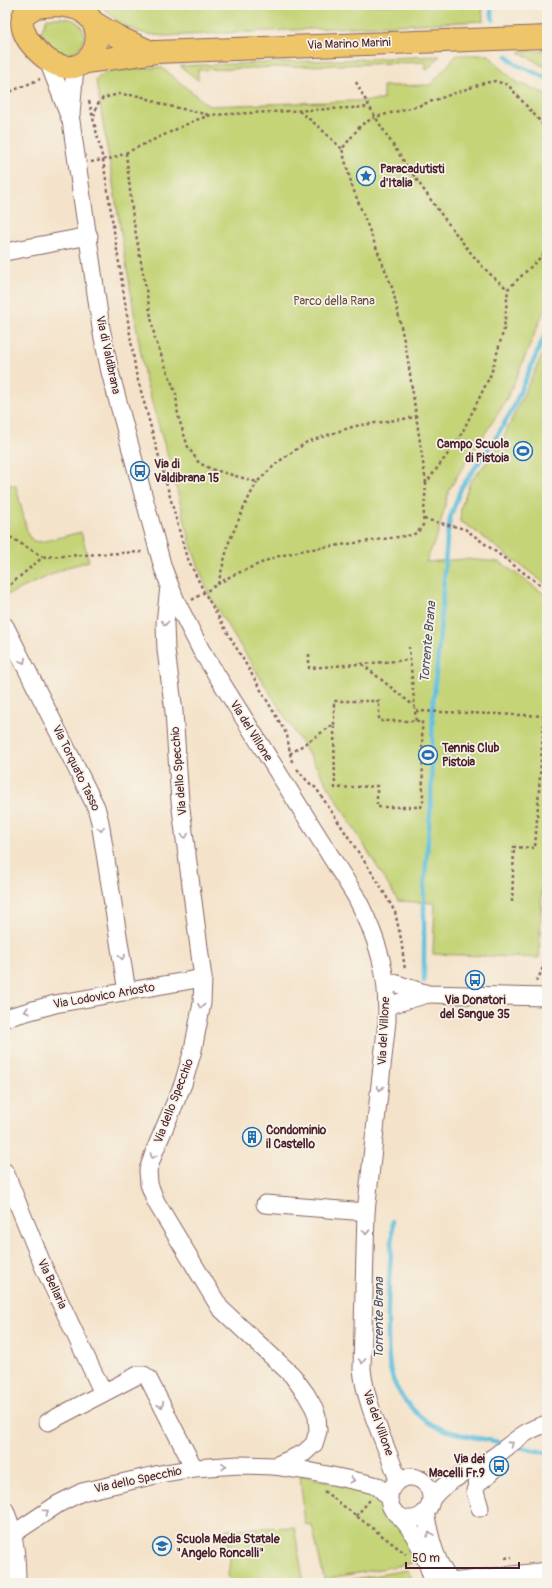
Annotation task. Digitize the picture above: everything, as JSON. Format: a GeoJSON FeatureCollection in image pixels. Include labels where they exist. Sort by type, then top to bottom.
{"type":"FeatureCollection","features":[{"type":"Feature","properties":{"kind":"main road"},"geometry":{"type":"LineString","coordinates":[[30,42],[25,34],[22,23],[26,9],[54,5],[74,8],[85,13],[93,22],[120,38],[151,52]]}},
{"type":"Feature","properties":{"kind":"main road"},"geometry":{"type":"LineString","coordinates":[[5,24],[30,42],[48,61],[61,67],[81,64],[92,53],[96,43],[93,22]]}},
{"type":"Feature","properties":{"kind":"main road","name":"Via Marino Marini"},"geometry":{"type":"LineString","coordinates":[[81,64],[151,52],[547,36]]}},
{"type":"Feature","properties":{"kind":"street","name":"Via di Valdibrana"},"geometry":{"type":"LineString","coordinates":[[48,61],[71,121],[99,312],[110,372],[158,551],[169,584]]}},
{"type":"Feature","properties":{"kind":"street","name":"Via di Valdibrana"},"geometry":{"type":"LineString","coordinates":[[71,121],[81,64]]}},
{"type":"Feature","properties":{"kind":"street"},"geometry":{"type":"LineString","coordinates":[[5,252],[89,236]]}},
{"type":"Feature","properties":{"kind":"street","name":"Via del Villone"},"geometry":{"type":"LineString","coordinates":[[169,584],[201,650],[358,901],[376,945],[385,980],[387,1006],[386,1036],[366,1212],[362,1350],[364,1383],[370,1409],[403,1475]]}},
{"type":"Feature","properties":{"kind":"street","name":"Via dello Specchio"},"geometry":{"type":"LineString","coordinates":[[169,584],[165,624],[166,650],[174,712],[180,801],[203,978],[202,1003],[194,1050],[183,1084],[152,1156],[148,1170],[149,1184],[156,1202],[220,1308],[292,1375],[314,1408],[317,1416],[318,1431],[314,1444],[304,1453],[275,1466]]}},
{"type":"Feature","properties":{"kind":"street","name":"Via Torquato Tasso"},"geometry":{"type":"LineString","coordinates":[[5,626],[96,807],[100,822],[127,992]]}},
{"type":"Feature","properties":{"kind":"street","name":"Via Lodovico Ariosto"},"geometry":{"type":"LineString","coordinates":[[5,1018],[55,1004],[203,978]]}},
{"type":"Feature","properties":{"kind":"street"},"geometry":{"type":"LineString","coordinates":[[385,980],[428,994],[539,997]]}},
{"type":"Feature","properties":{"kind":"street"},"geometry":{"type":"LineString","coordinates":[[387,1006],[428,994]]}},
{"type":"Feature","properties":{"kind":"street","name":"Via Bellaria"},"geometry":{"type":"LineString","coordinates":[[5,1172],[44,1268],[104,1393]]}},
{"type":"Feature","properties":{"kind":"street"},"geometry":{"type":"LineString","coordinates":[[265,1204],[366,1212]]}},
{"type":"Feature","properties":{"kind":"street"},"geometry":{"type":"LineString","coordinates":[[48,1422],[140,1374],[144,1375],[148,1378],[194,1468]]}},
{"type":"Feature","properties":{"kind":"street"},"geometry":{"type":"LineString","coordinates":[[399,1516],[412,1519],[419,1517],[442,1487],[487,1465],[530,1430],[547,1424]]}},
{"type":"Feature","properties":{"kind":"street","name":"Via dello Specchio"},"geometry":{"type":"LineString","coordinates":[[13,1534],[58,1504],[82,1492],[194,1468],[239,1465],[275,1466],[308,1470],[377,1486],[381,1496]]}},
{"type":"Feature","properties":{"kind":"street"},"geometry":{"type":"LineString","coordinates":[[480,1508],[475,1491],[487,1465]]}},
{"type":"Feature","properties":{"kind":"street"},"geometry":{"type":"LineString","coordinates":[[433,1583],[420,1545],[411,1529],[392,1510],[381,1496],[403,1475],[416,1477],[423,1481],[429,1489],[428,1506],[432,1542],[444,1573],[452,1582],[545,1571]]}},
{"type":"Feature","properties":{"kind":"street"},"geometry":{"type":"LineString","coordinates":[[5,1510],[13,1534],[16,1556],[17,1583]]}},
{"type":"Feature","properties":{"kind":"street"},"geometry":{"type":"LineString","coordinates":[[494,1583],[545,1571]]}},
{"type":"Feature","properties":{"kind":"path"},"geometry":{"type":"LineString","coordinates":[[342,149],[346,142],[361,125],[375,116],[418,106],[477,84],[495,81],[505,84],[511,88],[547,129]]}},
{"type":"Feature","properties":{"kind":"path"},"geometry":{"type":"LineString","coordinates":[[356,82],[369,107],[420,184],[462,242],[481,266],[508,289]]}},
{"type":"Feature","properties":{"kind":"path"},"geometry":{"type":"LineString","coordinates":[[5,94],[31,83]]}},
{"type":"Feature","properties":{"kind":"path"},"geometry":{"type":"LineString","coordinates":[[93,118],[97,105],[103,98],[119,94],[140,96],[165,105],[211,115]]}},
{"type":"Feature","properties":{"kind":"path"},"geometry":{"type":"LineString","coordinates":[[87,96],[103,160],[136,372],[186,555],[204,592],[287,735],[291,760],[297,771],[316,788],[378,882],[395,912],[402,939],[405,973]]}},
{"type":"Feature","properties":{"kind":"path"},"geometry":{"type":"LineString","coordinates":[[78,164],[113,158],[196,120],[211,115],[369,107]]}},
{"type":"Feature","properties":{"kind":"path"},"geometry":{"type":"LineString","coordinates":[[180,609],[204,592],[246,568],[275,557],[289,553],[415,534],[421,529],[424,519],[426,483],[407,354],[393,290],[352,186],[342,149],[318,126],[298,110]]}},
{"type":"Feature","properties":{"kind":"path"},"geometry":{"type":"LineString","coordinates":[[126,153],[133,218],[156,339],[174,388],[178,416],[188,447],[199,463],[211,469],[257,482]]}},
{"type":"Feature","properties":{"kind":"path"},"geometry":{"type":"LineString","coordinates":[[426,483],[459,439],[491,374],[504,329],[508,289],[547,251]]}},
{"type":"Feature","properties":{"kind":"path"},"geometry":{"type":"LineString","coordinates":[[218,584],[229,542],[246,503],[257,482],[278,462],[307,442],[355,426],[416,417]]}},
{"type":"Feature","properties":{"kind":"path"},"geometry":{"type":"LineString","coordinates":[[424,519],[467,530],[547,590]]}},
{"type":"Feature","properties":{"kind":"path"},"geometry":{"type":"LineString","coordinates":[[5,534],[43,558]]}},
{"type":"Feature","properties":{"kind":"path"},"geometry":{"type":"LineString","coordinates":[[5,589],[43,558],[140,552]]}},
{"type":"Feature","properties":{"kind":"path"},"geometry":{"type":"LineString","coordinates":[[409,647],[416,721]]}},
{"type":"Feature","properties":{"kind":"path"},"geometry":{"type":"LineString","coordinates":[[309,654],[309,668],[410,660]]}},
{"type":"Feature","properties":{"kind":"path"},"geometry":{"type":"LineString","coordinates":[[362,664],[414,706]]}},
{"type":"Feature","properties":{"kind":"path"},"geometry":{"type":"LineString","coordinates":[[512,902],[514,847],[535,848],[546,716],[547,675]]}},
{"type":"Feature","properties":{"kind":"path"},"geometry":{"type":"LineString","coordinates":[[334,701],[379,701],[379,721],[416,721],[422,721],[423,801],[421,807],[377,807],[377,786],[335,788],[334,701]]}},
{"type":"Feature","properties":{"kind":"path"},"geometry":{"type":"LineString","coordinates":[[416,711],[546,716]]}},
{"type":"Feature","properties":{"kind":"path"},"geometry":{"type":"LineString","coordinates":[[290,754],[331,726],[334,726]]}},
{"type":"Feature","properties":{"kind":"path"},"geometry":{"type":"LineString","coordinates":[[539,997],[531,986],[540,976],[545,959],[547,896]]}},
{"type":"Feature","properties":{"kind":"path"},"geometry":{"type":"LineString","coordinates":[[403,1475],[442,1468]]}},
{"type":"Feature","properties":{"kind":"path"},"geometry":{"type":"LineString","coordinates":[[321,1489],[406,1555]]}},
{"type":"Feature","properties":{"kind":"path"},"geometry":{"type":"LineString","coordinates":[[356,1516],[381,1496]]}},
{"type":"Feature","properties":{"kind":"path"},"geometry":{"type":"LineString","coordinates":[[498,1560],[512,1557]]}},
{"type":"Feature","properties":{"kind":"green space"},"geometry":{"type":"Polygon","coordinates":[[[100,5],[482,5],[483,21],[164,36],[143,33],[128,28],[115,19],[100,5]]]}},
{"type":"Feature","properties":{"kind":"green space"},"geometry":{"type":"Polygon","coordinates":[[[47,18],[69,19],[80,25],[84,37],[79,48],[75,52],[69,54],[59,52],[50,46],[40,35],[47,18]]]}},
{"type":"Feature","properties":{"kind":"green space"},"geometry":{"type":"Polygon","coordinates":[[[547,51],[547,68],[519,52],[547,51]]]}},
{"type":"Feature","properties":{"kind":"green space","name":"Parco della Rana"},"geometry":{"type":"Polygon","coordinates":[[[457,55],[489,55],[499,67],[516,82],[547,94],[547,304],[511,390],[501,409],[449,490],[438,533],[426,562],[465,559],[500,562],[547,596],[547,768],[539,958],[433,954],[435,903],[398,901],[316,766],[212,601],[192,548],[170,464],[145,379],[96,80],[103,73],[161,67],[209,106],[383,100],[383,86],[430,85],[457,55]]]}},
{"type":"Feature","properties":{"kind":"green space"},"geometry":{"type":"Polygon","coordinates":[[[440,56],[426,71],[425,62],[198,70],[198,80],[180,66],[440,56]]]}},
{"type":"Feature","properties":{"kind":"green space","name":"Campo Scuola di Pistoia"},"geometry":{"type":"Polygon","coordinates":[[[547,345],[547,585],[467,525],[460,522],[461,507],[470,482],[487,462],[504,436],[547,345]]]}},
{"type":"Feature","properties":{"kind":"green space"},"geometry":{"type":"Polygon","coordinates":[[[5,483],[16,486],[28,535],[33,541],[41,542],[81,532],[89,561],[68,567],[5,596],[5,483]]]}},
{"type":"Feature","properties":{"kind":"green space"},"geometry":{"type":"Polygon","coordinates":[[[300,1475],[363,1490],[374,1495],[401,1513],[420,1562],[324,1579],[312,1525],[305,1524],[300,1475]]]}},
{"type":"Feature","properties":{"kind":"green space"},"geometry":{"type":"Polygon","coordinates":[[[294,1527],[304,1583],[232,1583],[228,1576],[230,1559],[226,1529],[294,1527]]]}},
{"type":"Feature","properties":{"kind":"green space"},"geometry":{"type":"Polygon","coordinates":[[[407,1570],[414,1581],[411,1583],[331,1583],[407,1570]]]}},
{"type":"Feature","properties":{"kind":"waterway","name":"Torrente Brana"},"geometry":{"type":"LineString","coordinates":[[490,5],[493,20]]}},
{"type":"Feature","properties":{"kind":"waterway","name":"Torrente Brana"},"geometry":{"type":"LineString","coordinates":[[507,56],[515,64],[547,78]]}},
{"type":"Feature","properties":{"kind":"waterway","name":"Torrente Brana"},"geometry":{"type":"LineString","coordinates":[[424,981],[424,890],[431,802],[433,705],[450,518],[461,488],[497,436],[513,408],[547,330]]}},
{"type":"Feature","properties":{"kind":"waterway","name":"Torrente Brana"},"geometry":{"type":"LineString","coordinates":[[393,1221],[388,1342],[390,1367],[396,1387],[410,1407],[428,1422],[455,1433],[504,1443]]}},
{"type":"Feature","properties":{"kind":"waterway","name":"Torrente Brana"},"geometry":{"type":"LineString","coordinates":[[515,1446],[547,1453]]}},
{"type":"Feature","properties":{"kind":"place","name":"Paracadutisti d'Italia"},"geometry":{"type":"Point","coordinates":[366,176]}},
{"type":"Feature","properties":{"kind":"place","name":"Campo Scuola di Pistoia"},"geometry":{"type":"Point","coordinates":[523,451]}},
{"type":"Feature","properties":{"kind":"place","name":"Via di Valdibrana 15"},"geometry":{"type":"Point","coordinates":[140,471]}},
{"type":"Feature","properties":{"kind":"place","name":"Tennis Club Pistoia"},"geometry":{"type":"Point","coordinates":[428,755]}},
{"type":"Feature","properties":{"kind":"place","name":"Via Donatori del Sangue 35"},"geometry":{"type":"Point","coordinates":[475,980]}},
{"type":"Feature","properties":{"kind":"place","name":"Condominio il Castello"},"geometry":{"type":"Point","coordinates":[252,1137]}},
{"type":"Feature","properties":{"kind":"place","name":"Via dei Macelli Fr.9"},"geometry":{"type":"Point","coordinates":[499,1466]}},
{"type":"Feature","properties":{"kind":"place","name":"Scuola Media Statale \"Angelo Roncalli\""},"geometry":{"type":"Point","coordinates":[162,1546]}}]}
